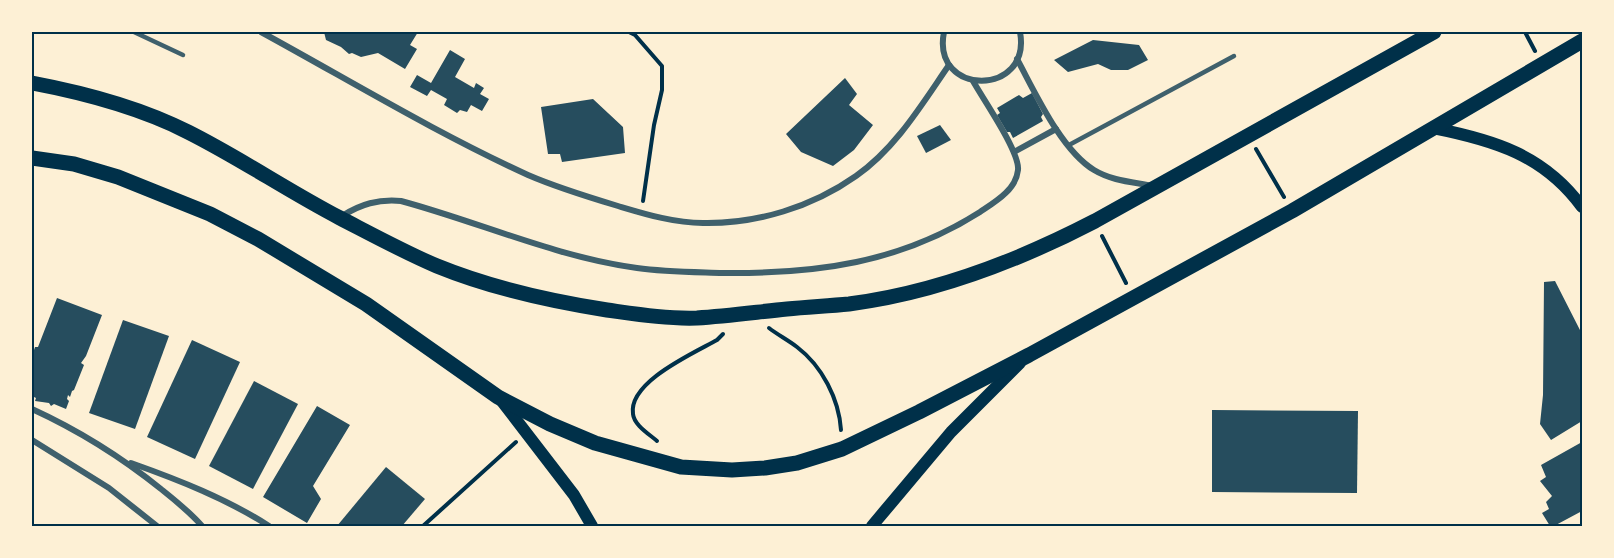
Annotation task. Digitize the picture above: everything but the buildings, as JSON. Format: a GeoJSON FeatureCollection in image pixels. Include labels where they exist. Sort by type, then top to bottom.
{"type":"FeatureCollection","features":[{"type":"Feature","properties":{"kind":"main road"},"geometry":{"type":"LineString","coordinates":[[32,83],[104,100],[167,122],[226,152],[339,218],[436,265],[498,287],[560,302],[633,314],[695,318],[850,303],[918,290],[995,267],[1049,245],[1095,222],[1434,32]]}},
{"type":"Feature","properties":{"kind":"main road"},"geometry":{"type":"LineString","coordinates":[[32,158],[74,164],[118,177],[210,214],[258,239],[366,304],[498,397],[595,444],[681,467],[723,470],[765,468],[797,463],[842,449],[1029,355],[1292,210],[1582,41]]}},
{"type":"Feature","properties":{"kind":"main road"},"geometry":{"type":"LineString","coordinates":[[1433,128],[1489,140],[1528,158],[1562,183],[1582,207]]}},
{"type":"Feature","properties":{"kind":"main road"},"geometry":{"type":"LineString","coordinates":[[872,526],[951,432],[1029,355]]}},
{"type":"Feature","properties":{"kind":"main road"},"geometry":{"type":"LineString","coordinates":[[498,397],[574,495],[592,526]]}},
{"type":"Feature","properties":{"kind":"street"},"geometry":{"type":"LineString","coordinates":[[261,32],[441,131],[529,175],[573,193],[641,213],[701,223],[735,222],[772,215],[830,192],[857,175],[882,154],[903,129],[949,65]]}},
{"type":"Feature","properties":{"kind":"street"},"geometry":{"type":"LineString","coordinates":[[944,32],[942,44],[949,65],[964,78],[987,82],[999,78],[1010,70],[1021,50],[1020,32]]}},
{"type":"Feature","properties":{"kind":"street"},"geometry":{"type":"LineString","coordinates":[[1017,59],[1056,129],[1093,170],[1112,178],[1156,187]]}},
{"type":"Feature","properties":{"kind":"street"},"geometry":{"type":"LineString","coordinates":[[339,218],[377,200],[401,201],[562,251],[636,268],[698,272],[802,270],[874,259],[951,229],[987,207],[1010,189],[1018,169],[1014,152],[973,81]]}},
{"type":"Feature","properties":{"kind":"street"},"geometry":{"type":"LineString","coordinates":[[1014,152],[1056,129]]}},
{"type":"Feature","properties":{"kind":"street"},"geometry":{"type":"LineString","coordinates":[[32,409],[67,426],[127,461],[190,513],[202,526]]}},
{"type":"Feature","properties":{"kind":"street"},"geometry":{"type":"LineString","coordinates":[[32,440],[109,488],[157,526]]}},
{"type":"Feature","properties":{"kind":"street"},"geometry":{"type":"LineString","coordinates":[[127,461],[176,479],[254,516],[269,526]]}},
{"type":"Feature","properties":{"kind":"lane"},"geometry":{"type":"LineString","coordinates":[[134,32],[183,55]]}},
{"type":"Feature","properties":{"kind":"lane"},"geometry":{"type":"LineString","coordinates":[[1069,145],[1234,56]]}},
{"type":"Feature","properties":{"kind":"path"},"geometry":{"type":"LineString","coordinates":[[629,32],[641,41],[662,66],[662,90],[654,125],[641,213]]}},
{"type":"Feature","properties":{"kind":"path"},"geometry":{"type":"LineString","coordinates":[[1248,136],[1292,210]]}},
{"type":"Feature","properties":{"kind":"path"},"geometry":{"type":"LineString","coordinates":[[1095,222],[1134,297]]}},
{"type":"Feature","properties":{"kind":"path"},"geometry":{"type":"LineString","coordinates":[[658,442],[638,424],[633,415],[633,404],[640,392],[652,378],[717,340],[746,313],[799,348],[818,369],[832,393],[840,420],[842,449]]}},
{"type":"Feature","properties":{"kind":"path"},"geometry":{"type":"LineString","coordinates":[[423,526],[526,433]]}}]}
